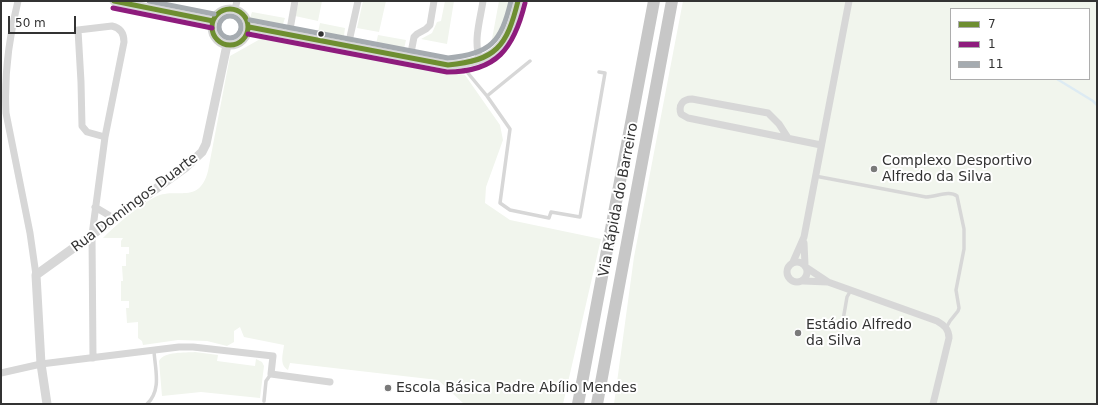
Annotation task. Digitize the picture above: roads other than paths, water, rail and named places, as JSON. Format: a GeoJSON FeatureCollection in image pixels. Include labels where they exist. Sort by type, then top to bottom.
{"type":"FeatureCollection","features":[{"type":"Feature","properties":{"kind":"highway","name":"Via Rápida do Barreiro"},"geometry":{"type":"LineString","coordinates":[[578,404],[654,1]]}},
{"type":"Feature","properties":{"kind":"highway","name":"Via Rápida do Barreiro"},"geometry":{"type":"LineString","coordinates":[[597,404],[672,1]]}},
{"type":"Feature","properties":{"kind":"street"},"geometry":{"type":"LineString","coordinates":[[18,1],[8,55],[5,95],[6,113],[30,233],[36,275],[41,364],[47,404]]}},
{"type":"Feature","properties":{"kind":"street"},"geometry":{"type":"LineString","coordinates":[[114,1],[213,21]]}},
{"type":"Feature","properties":{"kind":"street"},"geometry":{"type":"LineString","coordinates":[[288,35],[295,1]]}},
{"type":"Feature","properties":{"kind":"street"},"geometry":{"type":"LineString","coordinates":[[348,46],[358,1]]}},
{"type":"Feature","properties":{"kind":"street"},"geometry":{"type":"LineString","coordinates":[[410,58],[414,37],[430,25],[434,1]]}},
{"type":"Feature","properties":{"kind":"street"},"geometry":{"type":"LineString","coordinates":[[480,60],[476,41],[483,1]]}},
{"type":"Feature","properties":{"kind":"street"},"geometry":{"type":"LineString","coordinates":[[249,27],[448,65],[461,64],[480,60],[491,54],[505,40],[514,20],[518,1]]}},
{"type":"Feature","properties":{"kind":"street"},"geometry":{"type":"LineString","coordinates":[[828,282],[796,282],[788,276],[788,267],[793,262],[804,236],[849,1]]}},
{"type":"Feature","properties":{"kind":"street"},"geometry":{"type":"LineString","coordinates":[[236,5],[248,22],[249,27],[247,36],[244,40],[236,44],[227,45],[217,40],[214,36],[212,31],[213,21],[218,13],[230,9],[236,5]]}},
{"type":"Feature","properties":{"kind":"street"},"geometry":{"type":"LineString","coordinates":[[93,358],[92,235],[104,137],[124,42],[122,33],[116,27],[112,26],[78,30],[82,126],[87,132],[104,137]]}},
{"type":"Feature","properties":{"kind":"street","name":"Rua Domingos Duarte"},"geometry":{"type":"LineString","coordinates":[[36,275],[186,167],[202,152],[208,137],[227,45]]}},
{"type":"Feature","properties":{"kind":"street"},"geometry":{"type":"LineString","coordinates":[[788,138],[779,124],[768,113],[692,99],[687,99],[682,103],[680,108],[681,114],[688,118],[821,145]]}},
{"type":"Feature","properties":{"kind":"street"},"geometry":{"type":"LineString","coordinates":[[95,207],[115,219]]}},
{"type":"Feature","properties":{"kind":"street"},"geometry":{"type":"LineString","coordinates":[[803,281],[807,275],[804,236]]}},
{"type":"Feature","properties":{"kind":"street"},"geometry":{"type":"LineString","coordinates":[[793,262],[799,261],[828,282],[937,321],[946,328],[949,338],[932,404]]}},
{"type":"Feature","properties":{"kind":"street"},"geometry":{"type":"LineString","coordinates":[[1,373],[41,364],[193,347],[273,356],[271,374],[330,382]]}},
{"type":"Feature","properties":{"kind":"lane"},"geometry":{"type":"LineString","coordinates":[[486,96],[530,61]]}},
{"type":"Feature","properties":{"kind":"lane"},"geometry":{"type":"LineString","coordinates":[[461,64],[510,129],[500,203],[510,210],[549,218],[551,212],[580,217],[605,73],[599,72]]}},
{"type":"Feature","properties":{"kind":"lane"},"geometry":{"type":"LineString","coordinates":[[815,176],[926,197],[949,194],[955,194],[957,196],[964,229],[964,249],[956,290],[959,308],[946,328]]}},
{"type":"Feature","properties":{"kind":"lane"},"geometry":{"type":"LineString","coordinates":[[842,326],[847,297],[851,290]]}},
{"type":"Feature","properties":{"kind":"lane"},"geometry":{"type":"LineString","coordinates":[[147,404],[152,400],[156,391],[154,351]]}},
{"type":"Feature","properties":{"kind":"lane"},"geometry":{"type":"LineString","coordinates":[[264,401],[266,381],[271,374]]}},
{"type":"Feature","properties":{"kind":"waterway"},"geometry":{"type":"LineString","coordinates":[[1059,80],[1097,105]]}},
{"type":"Feature","properties":{"kind":"place","name":"Complexo Desportivo Alfredo da Silva"},"geometry":{"type":"Point","coordinates":[874,169]}},
{"type":"Feature","properties":{"kind":"place","name":"Estádio Alfredo da Silva"},"geometry":{"type":"Point","coordinates":[798,333]}},
{"type":"Feature","properties":{"kind":"place","name":"Escola Básica Padre Abílio Mendes"},"geometry":{"type":"Point","coordinates":[388,388]}}]}
